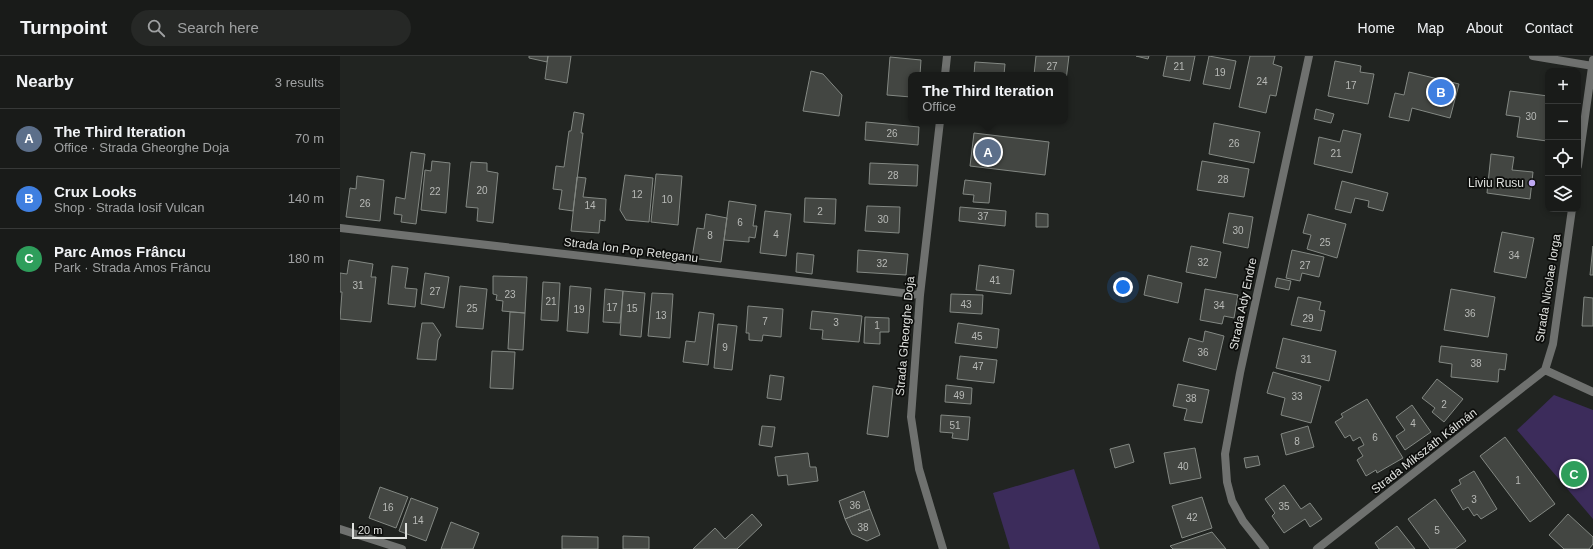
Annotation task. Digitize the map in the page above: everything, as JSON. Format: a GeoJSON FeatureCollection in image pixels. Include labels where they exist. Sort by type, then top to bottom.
{"type":"FeatureCollection","features":[{"type":"Feature","properties":{"kind":"street"},"geometry":{"type":"LineString","coordinates":[[945,72],[947,56]]}},
{"type":"Feature","properties":{"kind":"street","name":"Strada Ady Endre"},"geometry":{"type":"LineString","coordinates":[[1265,549],[1243,522],[1232,501],[1227,482],[1225,454],[1240,373],[1309,56]]}},
{"type":"Feature","properties":{"kind":"street"},"geometry":{"type":"LineString","coordinates":[[1533,56],[1593,64],[1581,146]]}},
{"type":"Feature","properties":{"kind":"street","name":"Strada Gheorghe Doja"},"geometry":{"type":"LineString","coordinates":[[940,124],[920,295],[911,417],[919,469],[943,549]]}},
{"type":"Feature","properties":{"kind":"street","name":"Strada Nicolae Iorga"},"geometry":{"type":"LineString","coordinates":[[1545,370],[1552,344],[1572,212]]}},
{"type":"Feature","properties":{"kind":"street","name":"Strada Ion Pop Reteganu"},"geometry":{"type":"LineString","coordinates":[[340,228],[920,295]]}},
{"type":"Feature","properties":{"kind":"street"},"geometry":{"type":"LineString","coordinates":[[1545,370],[1593,392]]}},
{"type":"Feature","properties":{"kind":"street","name":"Strada Mikszáth Kálmán"},"geometry":{"type":"LineString","coordinates":[[1318,549],[1545,370]]}},
{"type":"Feature","properties":{"kind":"street"},"geometry":{"type":"LineString","coordinates":[[340,529],[402,549]]}},
{"type":"Feature","properties":{"kind":"shaded area"},"geometry":{"type":"Polygon","coordinates":[[[1554,395],[1593,410],[1593,519],[1517,430],[1554,395]]]}},
{"type":"Feature","properties":{"kind":"shaded area"},"geometry":{"type":"Polygon","coordinates":[[[1074,469],[1100,549],[1010,549],[993,493],[1074,469]]]}},
{"type":"Feature","properties":{"kind":"building"},"geometry":{"type":"Polygon","coordinates":[[[529,56],[548,56],[547,62],[529,58],[529,56]]]}},
{"type":"Feature","properties":{"kind":"building"},"geometry":{"type":"Polygon","coordinates":[[[548,56],[571,56],[567,83],[545,79],[548,56]]]}},
{"type":"Feature","properties":{"kind":"building"},"geometry":{"type":"Polygon","coordinates":[[[1036,56],[1069,56],[1067,72],[1034,72],[1036,56]]]}},
{"type":"Feature","properties":{"kind":"building"},"geometry":{"type":"Polygon","coordinates":[[[1136,56],[1149,56],[1148,59],[1136,56]]]}},
{"type":"Feature","properties":{"kind":"building"},"geometry":{"type":"Polygon","coordinates":[[[1167,56],[1195,56],[1190,81],[1163,76],[1167,56]]]}},
{"type":"Feature","properties":{"kind":"building"},"geometry":{"type":"Polygon","coordinates":[[[1209,56],[1236,61],[1230,89],[1203,84],[1209,56]]]}},
{"type":"Feature","properties":{"kind":"building"},"geometry":{"type":"Polygon","coordinates":[[[1250,56],[1275,56],[1273,64],[1282,67],[1276,96],[1270,95],[1266,113],[1239,107],[1250,56]]]}},
{"type":"Feature","properties":{"kind":"building"},"geometry":{"type":"Polygon","coordinates":[[[890,57],[921,60],[920,72],[908,72],[908,97],[887,95],[890,57]]]}},
{"type":"Feature","properties":{"kind":"building"},"geometry":{"type":"Polygon","coordinates":[[[1335,61],[1361,66],[1360,72],[1374,74],[1368,104],[1328,96],[1335,61]]]}},
{"type":"Feature","properties":{"kind":"building"},"geometry":{"type":"Polygon","coordinates":[[[975,62],[1005,64],[1004,72],[974,72],[975,62]]]}},
{"type":"Feature","properties":{"kind":"building"},"geometry":{"type":"Polygon","coordinates":[[[811,71],[823,74],[842,95],[839,116],[803,111],[811,71]]]}},
{"type":"Feature","properties":{"kind":"building"},"geometry":{"type":"Polygon","coordinates":[[[1409,72],[1459,84],[1450,118],[1412,108],[1409,121],[1389,117],[1395,93],[1404,95],[1409,72]]]}},
{"type":"Feature","properties":{"kind":"building"},"geometry":{"type":"Polygon","coordinates":[[[1510,91],[1545,96],[1545,141],[1517,137],[1520,117],[1506,115],[1510,91]]]}},
{"type":"Feature","properties":{"kind":"building"},"geometry":{"type":"Polygon","coordinates":[[[1316,109],[1334,114],[1331,123],[1314,119],[1316,109]]]}},
{"type":"Feature","properties":{"kind":"building"},"geometry":{"type":"Polygon","coordinates":[[[574,112],[584,114],[573,211],[559,209],[562,190],[553,189],[556,166],[564,167],[569,131],[571,131],[574,112]]]}},
{"type":"Feature","properties":{"kind":"building"},"geometry":{"type":"Polygon","coordinates":[[[866,122],[919,127],[918,145],[865,140],[866,122]]]}},
{"type":"Feature","properties":{"kind":"building"},"geometry":{"type":"Polygon","coordinates":[[[1214,123],[1260,132],[1254,163],[1209,154],[1214,123]]]}},
{"type":"Feature","properties":{"kind":"building"},"geometry":{"type":"Polygon","coordinates":[[[1343,130],[1361,134],[1352,173],[1314,164],[1319,137],[1340,142],[1343,130]]]}},
{"type":"Feature","properties":{"kind":"building"},"geometry":{"type":"Polygon","coordinates":[[[974,133],[1049,142],[1045,175],[970,166],[974,133]]]}},
{"type":"Feature","properties":{"kind":"building"},"geometry":{"type":"Polygon","coordinates":[[[411,152],[425,154],[416,224],[401,222],[402,215],[394,214],[396,197],[405,199],[411,152]]]}},
{"type":"Feature","properties":{"kind":"building"},"geometry":{"type":"Polygon","coordinates":[[[1491,154],[1514,157],[1512,170],[1533,172],[1530,199],[1487,193],[1491,154]]]}},
{"type":"Feature","properties":{"kind":"building"},"geometry":{"type":"Polygon","coordinates":[[[432,161],[450,163],[446,213],[421,210],[425,170],[431,171],[432,161]]]}},
{"type":"Feature","properties":{"kind":"building"},"geometry":{"type":"Polygon","coordinates":[[[1202,161],[1249,169],[1244,197],[1197,190],[1202,161]]]}},
{"type":"Feature","properties":{"kind":"building"},"geometry":{"type":"Polygon","coordinates":[[[471,162],[487,163],[487,171],[498,173],[493,223],[477,221],[478,208],[466,207],[471,162]]]}},
{"type":"Feature","properties":{"kind":"building"},"geometry":{"type":"Polygon","coordinates":[[[870,163],[918,165],[917,186],[869,184],[870,163]]]}},
{"type":"Feature","properties":{"kind":"building"},"geometry":{"type":"Polygon","coordinates":[[[656,174],[682,176],[678,225],[651,222],[656,174]]]}},
{"type":"Feature","properties":{"kind":"building"},"geometry":{"type":"Polygon","coordinates":[[[625,175],[653,178],[649,222],[626,220],[620,210],[625,175]]]}},
{"type":"Feature","properties":{"kind":"building"},"geometry":{"type":"Polygon","coordinates":[[[357,176],[384,180],[380,221],[346,217],[350,188],[356,189],[357,176]]]}},
{"type":"Feature","properties":{"kind":"building"},"geometry":{"type":"Polygon","coordinates":[[[577,177],[586,178],[583,197],[606,199],[605,221],[600,220],[599,233],[571,231],[577,177]]]}},
{"type":"Feature","properties":{"kind":"building"},"geometry":{"type":"Polygon","coordinates":[[[965,180],[991,183],[989,203],[973,202],[974,195],[963,194],[965,180]]]}},
{"type":"Feature","properties":{"kind":"building"},"geometry":{"type":"Polygon","coordinates":[[[1342,181],[1388,193],[1383,211],[1368,207],[1369,201],[1355,198],[1351,213],[1335,209],[1342,181]]]}},
{"type":"Feature","properties":{"kind":"building"},"geometry":{"type":"Polygon","coordinates":[[[805,198],[836,199],[835,224],[804,222],[805,198]]]}},
{"type":"Feature","properties":{"kind":"building"},"geometry":{"type":"Polygon","coordinates":[[[729,201],[756,205],[753,226],[757,226],[755,238],[749,237],[749,242],[724,240],[729,201]]]}},
{"type":"Feature","properties":{"kind":"building"},"geometry":{"type":"Polygon","coordinates":[[[867,206],[900,207],[899,233],[865,231],[867,206]]]}},
{"type":"Feature","properties":{"kind":"building"},"geometry":{"type":"Polygon","coordinates":[[[960,207],[1006,211],[1005,226],[959,221],[960,207]]]}},
{"type":"Feature","properties":{"kind":"building"},"geometry":{"type":"Polygon","coordinates":[[[765,211],[791,214],[786,256],[760,253],[765,211]]]}},
{"type":"Feature","properties":{"kind":"building"},"geometry":{"type":"Polygon","coordinates":[[[1036,213],[1048,214],[1048,227],[1036,227],[1036,213]]]}},
{"type":"Feature","properties":{"kind":"building"},"geometry":{"type":"Polygon","coordinates":[[[1229,213],[1253,217],[1248,248],[1223,243],[1229,213]]]}},
{"type":"Feature","properties":{"kind":"building"},"geometry":{"type":"Polygon","coordinates":[[[706,214],[727,218],[721,262],[692,258],[697,228],[704,229],[706,214]]]}},
{"type":"Feature","properties":{"kind":"building"},"geometry":{"type":"Polygon","coordinates":[[[1308,214],[1346,224],[1337,258],[1307,249],[1311,235],[1303,233],[1308,214]]]}},
{"type":"Feature","properties":{"kind":"building"},"geometry":{"type":"Polygon","coordinates":[[[1502,232],[1534,238],[1526,278],[1494,272],[1502,232]]]}},
{"type":"Feature","properties":{"kind":"building"},"geometry":{"type":"Polygon","coordinates":[[[1191,246],[1221,252],[1216,278],[1186,272],[1191,246]]]}},
{"type":"Feature","properties":{"kind":"building"},"geometry":{"type":"Polygon","coordinates":[[[1593,246],[1593,275],[1590,275],[1593,246]]]}},
{"type":"Feature","properties":{"kind":"building"},"geometry":{"type":"Polygon","coordinates":[[[858,250],[908,254],[906,275],[857,272],[858,250]]]}},
{"type":"Feature","properties":{"kind":"building"},"geometry":{"type":"Polygon","coordinates":[[[1292,250],[1324,257],[1319,277],[1302,273],[1300,281],[1286,278],[1292,250]]]}},
{"type":"Feature","properties":{"kind":"building"},"geometry":{"type":"Polygon","coordinates":[[[797,253],[814,255],[812,274],[796,272],[797,253]]]}},
{"type":"Feature","properties":{"kind":"building"},"geometry":{"type":"Polygon","coordinates":[[[349,260],[373,264],[371,277],[376,277],[371,322],[340,319],[342,292],[340,292],[340,273],[347,274],[349,260]]]}},
{"type":"Feature","properties":{"kind":"building"},"geometry":{"type":"Polygon","coordinates":[[[979,265],[1014,270],[1011,294],[976,290],[979,265]]]}},
{"type":"Feature","properties":{"kind":"building"},"geometry":{"type":"Polygon","coordinates":[[[392,266],[408,268],[405,288],[417,289],[415,307],[388,304],[392,266]]]}},
{"type":"Feature","properties":{"kind":"building"},"geometry":{"type":"Polygon","coordinates":[[[425,273],[449,277],[444,308],[421,304],[425,273]]]}},
{"type":"Feature","properties":{"kind":"building"},"geometry":{"type":"Polygon","coordinates":[[[1148,275],[1182,283],[1178,303],[1144,295],[1148,275]]]}},
{"type":"Feature","properties":{"kind":"building"},"geometry":{"type":"Polygon","coordinates":[[[493,276],[527,277],[525,313],[502,311],[503,301],[496,300],[497,295],[493,294],[493,276]]]}},
{"type":"Feature","properties":{"kind":"building"},"geometry":{"type":"Polygon","coordinates":[[[1277,278],[1291,281],[1289,290],[1275,287],[1277,278]]]}},
{"type":"Feature","properties":{"kind":"building"},"geometry":{"type":"Polygon","coordinates":[[[543,282],[560,283],[558,321],[541,320],[543,282]]]}},
{"type":"Feature","properties":{"kind":"building"},"geometry":{"type":"Polygon","coordinates":[[[460,286],[487,289],[483,329],[456,327],[460,286]]]}},
{"type":"Feature","properties":{"kind":"building"},"geometry":{"type":"Polygon","coordinates":[[[570,286],[591,288],[588,333],[567,331],[570,286]]]}},
{"type":"Feature","properties":{"kind":"building"},"geometry":{"type":"Polygon","coordinates":[[[605,289],[623,291],[620,323],[603,322],[605,289]]]}},
{"type":"Feature","properties":{"kind":"building"},"geometry":{"type":"Polygon","coordinates":[[[1205,289],[1238,295],[1234,318],[1224,316],[1222,324],[1200,320],[1205,289]]]}},
{"type":"Feature","properties":{"kind":"building"},"geometry":{"type":"Polygon","coordinates":[[[1451,289],[1495,297],[1488,337],[1444,330],[1451,289]]]}},
{"type":"Feature","properties":{"kind":"building"},"geometry":{"type":"Polygon","coordinates":[[[623,291],[645,293],[641,337],[620,335],[623,291]]]}},
{"type":"Feature","properties":{"kind":"building"},"geometry":{"type":"Polygon","coordinates":[[[652,293],[673,294],[670,338],[648,336],[652,293]]]}},
{"type":"Feature","properties":{"kind":"building"},"geometry":{"type":"Polygon","coordinates":[[[951,294],[983,295],[982,314],[950,312],[951,294]]]}},
{"type":"Feature","properties":{"kind":"building"},"geometry":{"type":"Polygon","coordinates":[[[1298,297],[1321,302],[1319,310],[1325,311],[1321,331],[1291,325],[1298,297]]]}},
{"type":"Feature","properties":{"kind":"building"},"geometry":{"type":"Polygon","coordinates":[[[1584,297],[1593,298],[1593,326],[1582,326],[1584,297]]]}},
{"type":"Feature","properties":{"kind":"building"},"geometry":{"type":"Polygon","coordinates":[[[748,306],[783,309],[781,337],[763,335],[762,341],[749,340],[749,333],[746,333],[748,306]]]}},
{"type":"Feature","properties":{"kind":"building"},"geometry":{"type":"Polygon","coordinates":[[[812,311],[862,316],[859,342],[822,339],[823,330],[810,329],[812,311]]]}},
{"type":"Feature","properties":{"kind":"building"},"geometry":{"type":"Polygon","coordinates":[[[510,312],[525,313],[523,350],[508,349],[510,312]]]}},
{"type":"Feature","properties":{"kind":"building"},"geometry":{"type":"Polygon","coordinates":[[[699,312],[714,314],[708,365],[683,362],[686,341],[695,342],[699,312]]]}},
{"type":"Feature","properties":{"kind":"building"},"geometry":{"type":"Polygon","coordinates":[[[865,317],[889,318],[889,332],[880,332],[880,344],[864,343],[865,317]]]}},
{"type":"Feature","properties":{"kind":"building"},"geometry":{"type":"Polygon","coordinates":[[[422,323],[433,323],[441,335],[438,340],[436,360],[417,359],[422,323]]]}},
{"type":"Feature","properties":{"kind":"building"},"geometry":{"type":"Polygon","coordinates":[[[958,323],[999,329],[997,348],[955,343],[958,323]]]}},
{"type":"Feature","properties":{"kind":"building"},"geometry":{"type":"Polygon","coordinates":[[[718,324],[737,326],[732,370],[714,368],[718,324]]]}},
{"type":"Feature","properties":{"kind":"building"},"geometry":{"type":"Polygon","coordinates":[[[1205,331],[1224,336],[1216,370],[1183,361],[1189,338],[1203,342],[1205,331]]]}},
{"type":"Feature","properties":{"kind":"building"},"geometry":{"type":"Polygon","coordinates":[[[1283,338],[1336,351],[1329,381],[1276,368],[1283,338]]]}},
{"type":"Feature","properties":{"kind":"building"},"geometry":{"type":"Polygon","coordinates":[[[1441,346],[1507,354],[1505,370],[1499,369],[1498,382],[1451,377],[1452,364],[1439,362],[1441,346]]]}},
{"type":"Feature","properties":{"kind":"building"},"geometry":{"type":"Polygon","coordinates":[[[492,351],[515,352],[513,389],[490,388],[492,351]]]}},
{"type":"Feature","properties":{"kind":"building"},"geometry":{"type":"Polygon","coordinates":[[[960,356],[997,360],[994,383],[957,379],[960,356]]]}},
{"type":"Feature","properties":{"kind":"building"},"geometry":{"type":"Polygon","coordinates":[[[1273,372],[1321,386],[1311,423],[1281,415],[1285,398],[1267,393],[1273,372]]]}},
{"type":"Feature","properties":{"kind":"building"},"geometry":{"type":"Polygon","coordinates":[[[770,375],[784,377],[781,400],[767,398],[770,375]]]}},
{"type":"Feature","properties":{"kind":"building"},"geometry":{"type":"Polygon","coordinates":[[[1437,379],[1463,399],[1444,422],[1432,412],[1435,408],[1422,398],[1437,379]]]}},
{"type":"Feature","properties":{"kind":"building"},"geometry":{"type":"Polygon","coordinates":[[[1178,384],[1209,390],[1202,423],[1184,420],[1187,409],[1173,406],[1178,384]]]}},
{"type":"Feature","properties":{"kind":"building"},"geometry":{"type":"Polygon","coordinates":[[[946,385],[972,388],[971,404],[945,402],[946,385]]]}},
{"type":"Feature","properties":{"kind":"building"},"geometry":{"type":"Polygon","coordinates":[[[873,386],[893,389],[888,437],[867,434],[873,386]]]}},
{"type":"Feature","properties":{"kind":"building"},"geometry":{"type":"Polygon","coordinates":[[[1367,399],[1403,458],[1377,473],[1376,470],[1366,476],[1357,460],[1363,456],[1358,448],[1364,445],[1360,437],[1353,441],[1350,435],[1345,438],[1335,422],[1343,417],[1341,414],[1367,399]]]}},
{"type":"Feature","properties":{"kind":"building"},"geometry":{"type":"Polygon","coordinates":[[[1412,405],[1431,432],[1405,450],[1396,436],[1405,430],[1396,417],[1412,405]]]}},
{"type":"Feature","properties":{"kind":"building"},"geometry":{"type":"Polygon","coordinates":[[[941,415],[970,417],[968,440],[952,438],[953,433],[940,432],[941,415]]]}},
{"type":"Feature","properties":{"kind":"building"},"geometry":{"type":"Polygon","coordinates":[[[762,426],[775,427],[772,447],[759,445],[762,426]]]}},
{"type":"Feature","properties":{"kind":"building"},"geometry":{"type":"Polygon","coordinates":[[[1308,426],[1314,447],[1286,455],[1281,434],[1308,426]]]}},
{"type":"Feature","properties":{"kind":"building"},"geometry":{"type":"Polygon","coordinates":[[[1505,437],[1555,504],[1530,522],[1480,456],[1505,437]]]}},
{"type":"Feature","properties":{"kind":"building"},"geometry":{"type":"Polygon","coordinates":[[[1129,444],[1134,462],[1115,468],[1110,449],[1129,444]]]}},
{"type":"Feature","properties":{"kind":"building"},"geometry":{"type":"Polygon","coordinates":[[[1195,448],[1201,478],[1170,484],[1164,453],[1195,448]]]}},
{"type":"Feature","properties":{"kind":"building"},"geometry":{"type":"Polygon","coordinates":[[[808,453],[810,467],[816,467],[818,481],[788,485],[787,475],[778,476],[775,457],[808,453]]]}},
{"type":"Feature","properties":{"kind":"building"},"geometry":{"type":"Polygon","coordinates":[[[1258,456],[1260,465],[1246,468],[1244,458],[1258,456]]]}},
{"type":"Feature","properties":{"kind":"building"},"geometry":{"type":"Polygon","coordinates":[[[1474,471],[1497,509],[1481,519],[1477,514],[1474,516],[1468,507],[1463,510],[1451,490],[1461,484],[1459,480],[1474,471]]]}},
{"type":"Feature","properties":{"kind":"building"},"geometry":{"type":"Polygon","coordinates":[[[1284,485],[1301,509],[1310,503],[1322,519],[1310,527],[1305,519],[1284,533],[1272,516],[1275,513],[1265,499],[1284,485]]]}},
{"type":"Feature","properties":{"kind":"building"},"geometry":{"type":"Polygon","coordinates":[[[380,487],[408,497],[396,528],[369,518],[380,487]]]}},
{"type":"Feature","properties":{"kind":"building"},"geometry":{"type":"Polygon","coordinates":[[[864,491],[870,509],[845,519],[839,501],[864,491]]]}},
{"type":"Feature","properties":{"kind":"building"},"geometry":{"type":"Polygon","coordinates":[[[1202,497],[1212,528],[1182,538],[1172,506],[1202,497]]]}},
{"type":"Feature","properties":{"kind":"building"},"geometry":{"type":"Polygon","coordinates":[[[411,498],[438,508],[426,541],[399,531],[411,498]]]}},
{"type":"Feature","properties":{"kind":"building"},"geometry":{"type":"Polygon","coordinates":[[[1435,499],[1466,541],[1455,549],[1430,549],[1408,519],[1435,499]]]}},
{"type":"Feature","properties":{"kind":"building"},"geometry":{"type":"Polygon","coordinates":[[[870,509],[880,535],[867,541],[852,534],[845,519],[870,509]]]}},
{"type":"Feature","properties":{"kind":"building"},"geometry":{"type":"Polygon","coordinates":[[[752,514],[762,525],[737,549],[693,549],[715,528],[725,539],[752,514]]]}},
{"type":"Feature","properties":{"kind":"building"},"geometry":{"type":"Polygon","coordinates":[[[1568,514],[1593,537],[1593,544],[1589,549],[1564,549],[1549,535],[1568,514]]]}},
{"type":"Feature","properties":{"kind":"building"},"geometry":{"type":"Polygon","coordinates":[[[451,522],[479,533],[473,549],[441,549],[451,522]]]}},
{"type":"Feature","properties":{"kind":"building"},"geometry":{"type":"Polygon","coordinates":[[[1397,526],[1415,549],[1379,549],[1375,543],[1397,526]]]}},
{"type":"Feature","properties":{"kind":"building"},"geometry":{"type":"Polygon","coordinates":[[[1212,532],[1226,549],[1173,549],[1170,546],[1212,532]]]}},
{"type":"Feature","properties":{"kind":"building"},"geometry":{"type":"Polygon","coordinates":[[[562,536],[598,537],[598,549],[562,549],[562,536]]]}},
{"type":"Feature","properties":{"kind":"building"},"geometry":{"type":"Polygon","coordinates":[[[623,536],[649,537],[649,549],[623,549],[623,536]]]}},
{"type":"Feature","properties":{"kind":"place","name":"Crux Looks"},"geometry":{"type":"Point","coordinates":[1441,92]}},
{"type":"Feature","properties":{"kind":"place","name":"The Third Iteration"},"geometry":{"type":"Point","coordinates":[988,152]}},
{"type":"Feature","properties":{"kind":"place","name":"Liviu Rusu"},"geometry":{"type":"Point","coordinates":[1532,183]}},
{"type":"Feature","properties":{"kind":"place","name":"Parc Amos Frâncu"},"geometry":{"type":"Point","coordinates":[1574,474]}}]}
